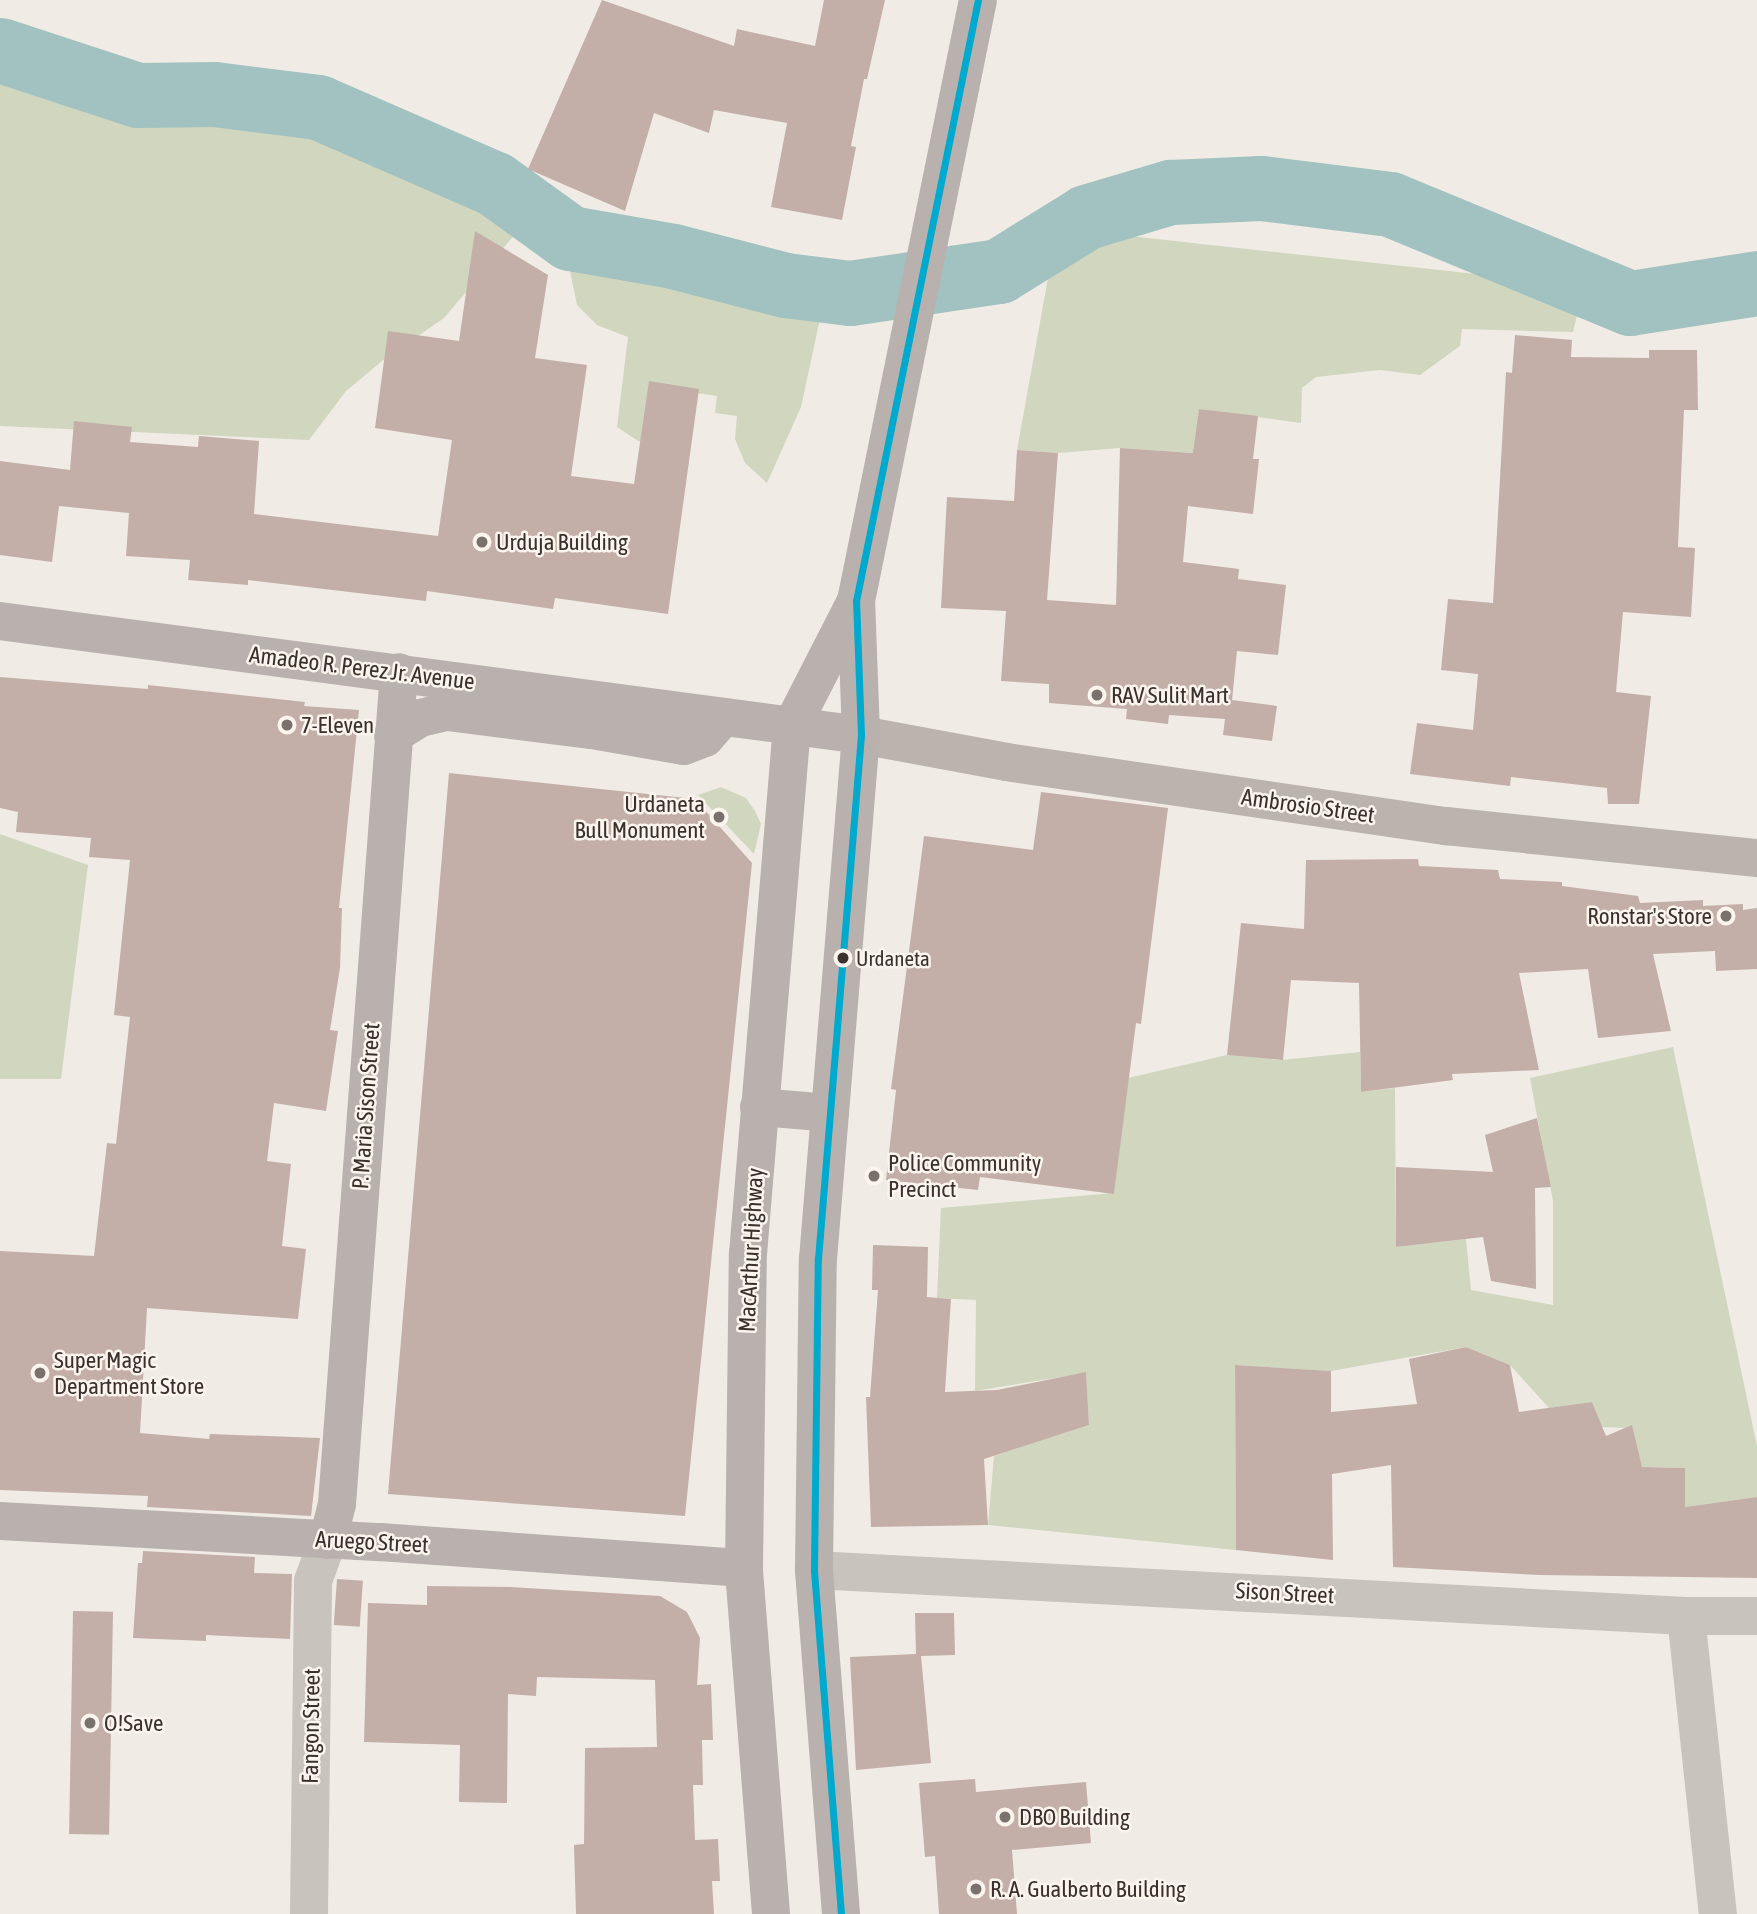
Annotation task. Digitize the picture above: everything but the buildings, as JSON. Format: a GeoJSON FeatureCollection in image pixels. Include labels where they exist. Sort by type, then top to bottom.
{"type":"FeatureCollection","features":[{"type":"Feature","properties":{"kind":"main road","name":"MacArthur Highway"},"geometry":{"type":"LineString","coordinates":[[841,1914],[814,1570],[818,1259],[861,735],[856,601],[978,0]]}},
{"type":"Feature","properties":{"kind":"main road","name":"MacArthur Highway"},"geometry":{"type":"LineString","coordinates":[[771,1914],[744,1568],[748,1254],[792,726],[856,601]]}},
{"type":"Feature","properties":{"kind":"main road","name":"Amadeo R. Perez Jr. Avenue"},"geometry":{"type":"LineString","coordinates":[[0,621],[861,735]]}},
{"type":"Feature","properties":{"kind":"main road","name":"P. Maria Sison Street"},"geometry":{"type":"LineString","coordinates":[[328,1540],[337,1504],[399,672]]}},
{"type":"Feature","properties":{"kind":"main road","name":"Amadeo R. Perez Jr. Avenue"},"geometry":{"type":"LineString","coordinates":[[393,735],[420,718],[447,712],[592,730],[684,746],[705,738],[723,716]]}},
{"type":"Feature","properties":{"kind":"main road","name":"Ambrosio Street"},"geometry":{"type":"LineString","coordinates":[[861,735],[1006,762],[1446,826],[1757,858]]}},
{"type":"Feature","properties":{"kind":"main road"},"geometry":{"type":"LineString","coordinates":[[759,1107],[830,1113]]}},
{"type":"Feature","properties":{"kind":"main road","name":"Aruego Street"},"geometry":{"type":"LineString","coordinates":[[0,1521],[744,1568]]}},
{"type":"Feature","properties":{"kind":"street","name":"Fangon Street"},"geometry":{"type":"LineString","coordinates":[[309,1914],[313,1581],[328,1540]]}},
{"type":"Feature","properties":{"kind":"street","name":"Sison Street"},"geometry":{"type":"LineString","coordinates":[[814,1570],[1686,1616],[1757,1616]]}},
{"type":"Feature","properties":{"kind":"street"},"geometry":{"type":"LineString","coordinates":[[1686,1616],[1718,1914]]}},
{"type":"Feature","properties":{"kind":"green space"},"geometry":{"type":"Polygon","coordinates":[[[0,58],[131,102],[165,107],[202,100],[285,111],[359,134],[397,159],[522,226],[444,318],[382,361],[346,391],[309,440],[0,426],[0,58]]]}},
{"type":"Feature","properties":{"kind":"green space"},"geometry":{"type":"Polygon","coordinates":[[[1057,228],[1584,286],[1573,332],[1462,329],[1460,346],[1420,375],[1380,370],[1316,377],[1302,388],[1301,423],[1199,409],[1194,453],[1120,448],[1058,453],[1017,450],[1057,228]]]}},
{"type":"Feature","properties":{"kind":"green space"},"geometry":{"type":"Polygon","coordinates":[[[566,252],[824,300],[801,407],[767,483],[745,463],[735,439],[737,416],[715,413],[717,396],[668,389],[660,446],[638,441],[617,427],[628,337],[597,325],[577,305],[566,252]]]}},
{"type":"Feature","properties":{"kind":"green space"},"geometry":{"type":"Polygon","coordinates":[[[721,787],[746,798],[755,811],[761,824],[754,854],[698,795],[721,787]]]}},
{"type":"Feature","properties":{"kind":"green space"},"geometry":{"type":"Polygon","coordinates":[[[0,834],[88,865],[61,1079],[0,1079],[0,834]]]}},
{"type":"Feature","properties":{"kind":"green space"},"geometry":{"type":"Polygon","coordinates":[[[1673,1047],[1757,1446],[1757,1497],[1685,1507],[1685,1468],[1642,1467],[1627,1428],[1602,1427],[1592,1402],[1549,1408],[1510,1365],[1466,1347],[1331,1371],[1235,1365],[1236,1550],[988,1525],[994,1456],[1089,1425],[1086,1373],[975,1391],[976,1300],[937,1298],[941,1208],[1114,1193],[1128,1078],[1227,1055],[1282,1060],[1360,1052],[1361,1092],[1395,1088],[1396,1247],[1466,1239],[1471,1290],[1553,1305],[1553,1201],[1530,1078],[1673,1047]]]}},
{"type":"Feature","properties":{"kind":"waterway"},"geometry":{"type":"LineString","coordinates":[[0,50],[138,95],[214,94],[318,107],[495,184],[570,238],[673,256],[785,285],[850,293],[999,271],[1086,217],[1170,192],[1261,188],[1390,204],[1630,303],[1757,283]]}},
{"type":"Feature","properties":{"kind":"transit line"},"geometry":{"type":"LineString","coordinates":[[841,1914],[814,1570],[818,1259],[861,735],[856,601],[978,0]]}},
{"type":"Feature","properties":{"kind":"place","name":"Urduja Building"},"geometry":{"type":"Point","coordinates":[482,542]}},
{"type":"Feature","properties":{"kind":"place","name":"RAV Sulit Mart"},"geometry":{"type":"Point","coordinates":[1097,695]}},
{"type":"Feature","properties":{"kind":"place","name":"7-Eleven"},"geometry":{"type":"Point","coordinates":[287,725]}},
{"type":"Feature","properties":{"kind":"place","name":"Urdaneta Bull Monument"},"geometry":{"type":"Point","coordinates":[719,817]}},
{"type":"Feature","properties":{"kind":"place","name":"Ronstar's Store"},"geometry":{"type":"Point","coordinates":[1726,916]}},
{"type":"Feature","properties":{"kind":"place","name":"Urdaneta"},"geometry":{"type":"Point","coordinates":[843,958]}},
{"type":"Feature","properties":{"kind":"place","name":"Police Community Precinct"},"geometry":{"type":"Point","coordinates":[874,1176]}},
{"type":"Feature","properties":{"kind":"place","name":"Super Magic Department Store"},"geometry":{"type":"Point","coordinates":[40,1373]}},
{"type":"Feature","properties":{"kind":"place","name":"O!Save"},"geometry":{"type":"Point","coordinates":[90,1723]}},
{"type":"Feature","properties":{"kind":"place","name":"DBO Building"},"geometry":{"type":"Point","coordinates":[1005,1817]}},
{"type":"Feature","properties":{"kind":"place","name":"R. A. Gualberto Building"},"geometry":{"type":"Point","coordinates":[976,1889]}}]}
